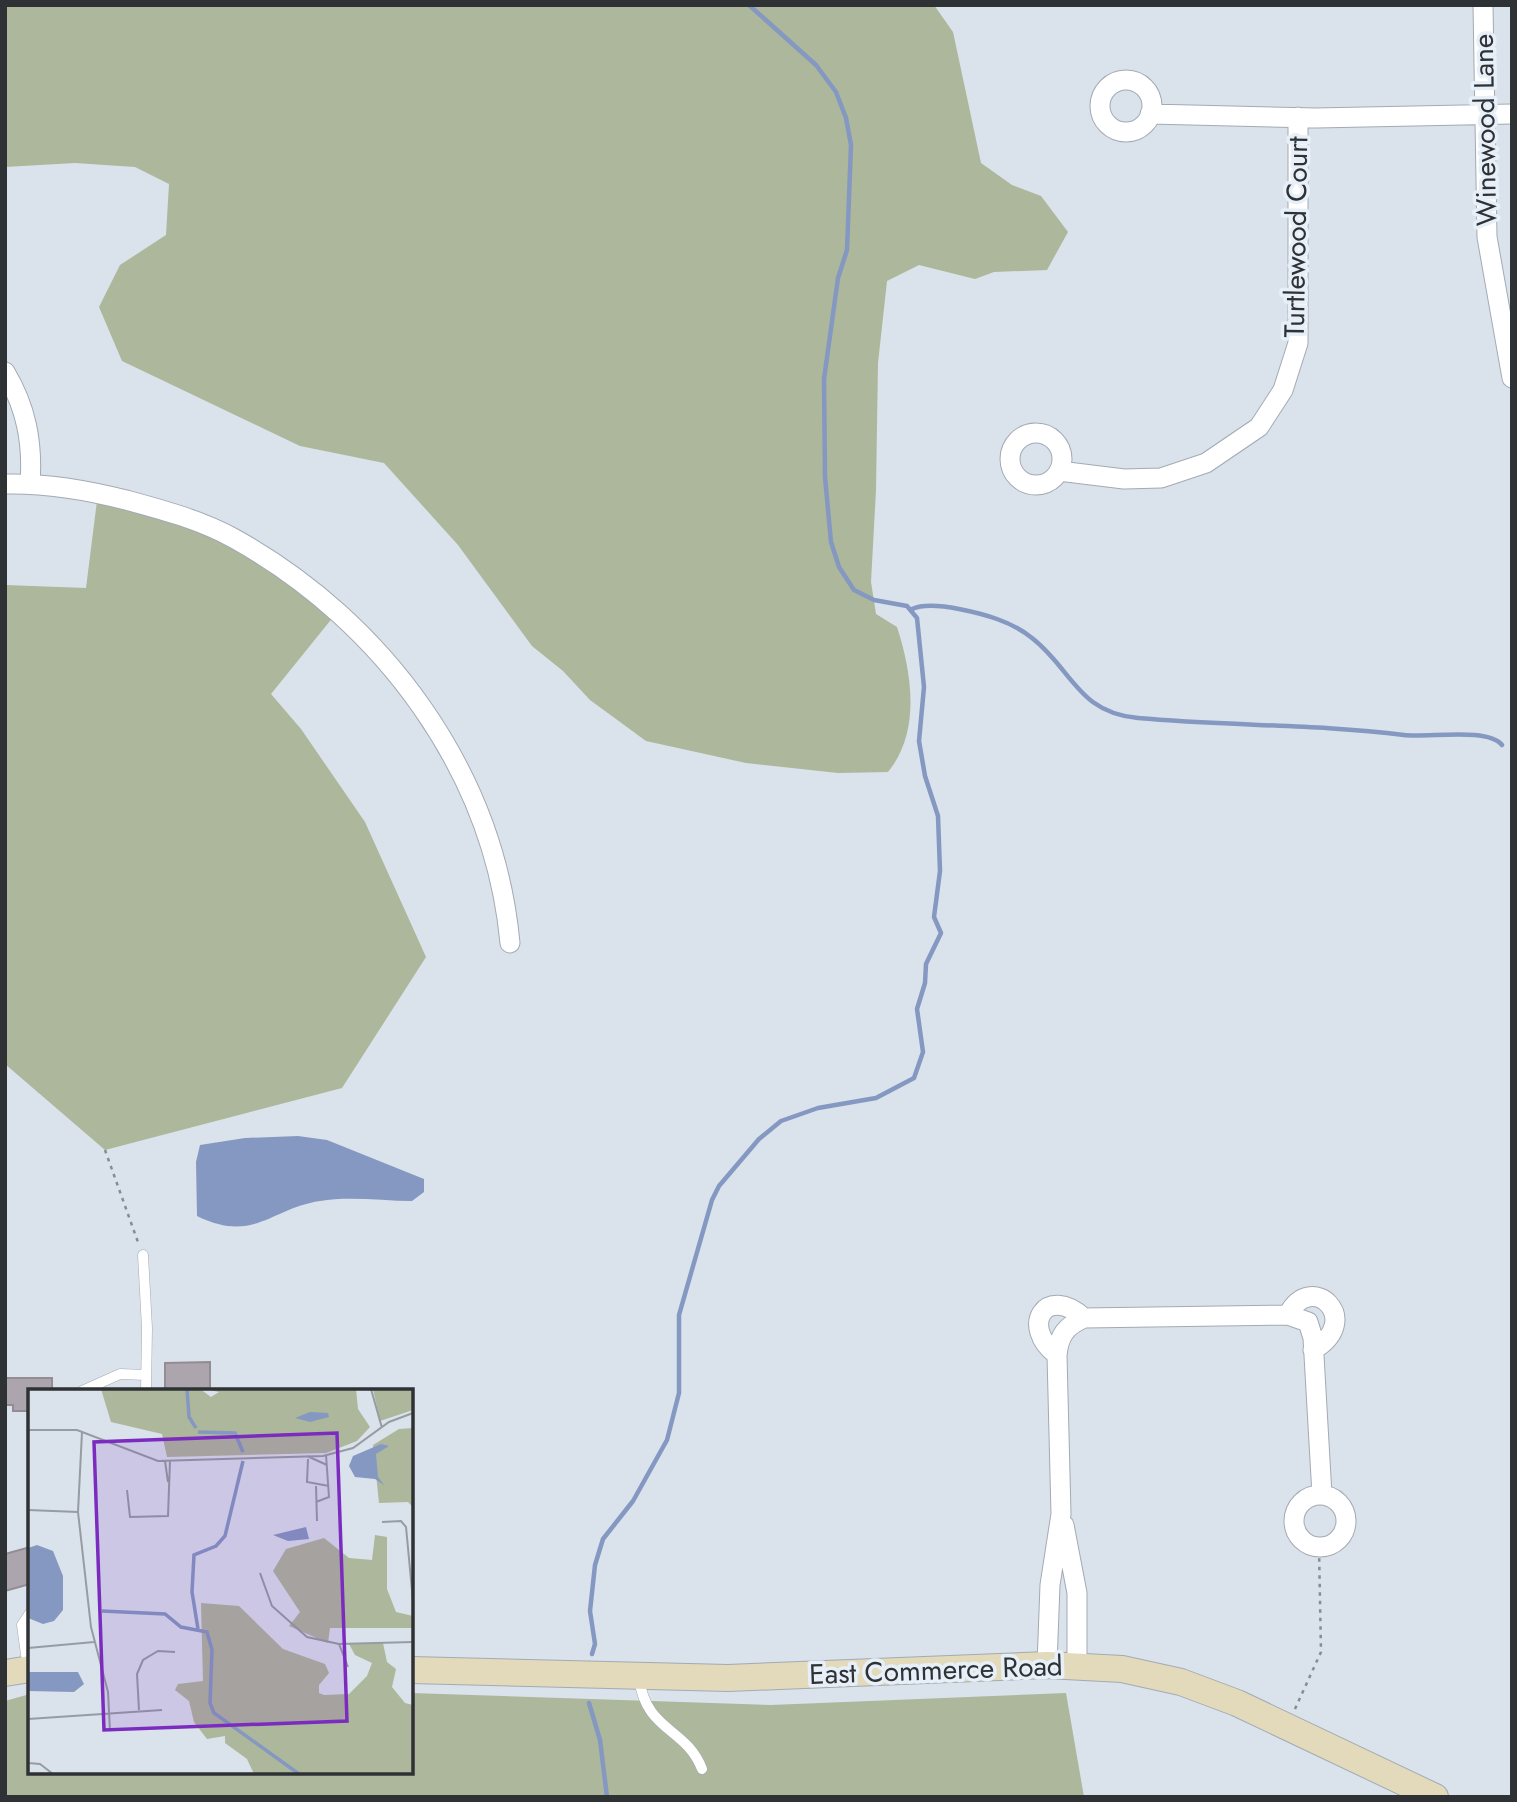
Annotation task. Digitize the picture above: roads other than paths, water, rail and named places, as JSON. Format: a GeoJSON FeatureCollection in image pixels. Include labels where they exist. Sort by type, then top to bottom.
{"type":"FeatureCollection","features":[{"type":"Feature","properties":{"kind":"main road","name":"East Commerce Road"},"geometry":{"type":"LineString","coordinates":[[413,1670],[639,1678],[798,1676],[1047,1665],[1122,1669],[1181,1682],[1287,1725],[1435,1797]]}},
{"type":"Feature","properties":{"kind":"street","name":"Winewood Lane"},"geometry":{"type":"LineString","coordinates":[[1483,5],[1487,237],[1512,378]]}},
{"type":"Feature","properties":{"kind":"street"},"geometry":{"type":"LineString","coordinates":[[1150,114],[1298,117],[1512,114]]}},
{"type":"Feature","properties":{"kind":"street","name":"Turtlewood Court"},"geometry":{"type":"LineString","coordinates":[[1059,471],[1124,479],[1161,478],[1206,463],[1259,427],[1283,390],[1298,343],[1298,117]]}},
{"type":"Feature","properties":{"kind":"street"},"geometry":{"type":"LineString","coordinates":[[5,372],[18,393],[30,431],[30,483]]}},
{"type":"Feature","properties":{"kind":"street"},"geometry":{"type":"LineString","coordinates":[[5,484],[30,483],[98,493],[173,512],[233,538],[284,569],[338,611],[403,681],[443,739],[467,783],[498,863],[506,895],[510,943]]}},
{"type":"Feature","properties":{"kind":"street"},"geometry":{"type":"LineString","coordinates":[[1288,1315],[1294,1303],[1306,1296],[1319,1297],[1329,1303],[1336,1315],[1335,1327],[1329,1341],[1313,1350]]}},
{"type":"Feature","properties":{"kind":"street"},"geometry":{"type":"LineString","coordinates":[[1057,1354],[1046,1346],[1038,1334],[1037,1323],[1044,1310],[1054,1304],[1065,1304],[1084,1318]]}},
{"type":"Feature","properties":{"kind":"street"},"geometry":{"type":"LineString","coordinates":[[1077,1665],[1077,1592],[1061,1514],[1057,1354],[1063,1333],[1070,1324],[1084,1318],[1288,1315],[1308,1322],[1313,1350],[1322,1495]]}},
{"type":"Feature","properties":{"kind":"street"},"geometry":{"type":"LineString","coordinates":[[1322,1495],[1341,1505],[1346,1523],[1339,1539],[1319,1548],[1304,1542],[1294,1523],[1295,1515],[1303,1502],[1322,1495]]}},
{"type":"Feature","properties":{"kind":"street"},"geometry":{"type":"LineString","coordinates":[[1047,1665],[1050,1585],[1061,1514]]}},
{"type":"Feature","properties":{"kind":"lane"},"geometry":{"type":"LineString","coordinates":[[143,1255],[146,1389]]}},
{"type":"Feature","properties":{"kind":"lane"},"geometry":{"type":"LineString","coordinates":[[86,1389],[120,1374],[146,1375]]}},
{"type":"Feature","properties":{"kind":"lane"},"geometry":{"type":"LineString","coordinates":[[21,1670],[22,1625],[28,1616]]}},
{"type":"Feature","properties":{"kind":"lane"},"geometry":{"type":"LineString","coordinates":[[639,1678],[648,1710],[660,1725],[690,1747],[702,1769]]}},
{"type":"Feature","properties":{"kind":"water"},"geometry":{"type":"Polygon","coordinates":[[[298,1136],[327,1140],[424,1179],[424,1192],[412,1201],[320,1201],[248,1225],[217,1224],[197,1216],[196,1162],[200,1145],[245,1138],[298,1136]]]}},
{"type":"Feature","properties":{"kind":"waterway"},"geometry":{"type":"LineString","coordinates":[[592,1654],[595,1644],[590,1611],[595,1565],[603,1539],[633,1501],[667,1440],[679,1393],[679,1315],[712,1200],[719,1186],[759,1139],[781,1121],[818,1108],[876,1098],[914,1078],[923,1052],[917,1009],[925,983],[926,964],[941,933],[934,917],[940,871],[938,816],[925,776],[919,741],[924,687],[917,618],[907,606],[874,600],[854,590],[839,567],[831,542],[825,477],[824,379],[838,278],[847,250],[851,145],[846,118],[836,92],[816,65],[749,5]]}},
{"type":"Feature","properties":{"kind":"waterway"},"geometry":{"type":"LineString","coordinates":[[912,609],[929,606],[953,608],[988,616],[1015,627],[1046,650],[1089,699],[1118,714],[1171,721],[1338,729],[1414,736],[1484,736],[1502,745]]}},
{"type":"Feature","properties":{"kind":"waterway"},"geometry":{"type":"LineString","coordinates":[[589,1703],[600,1740],[607,1797]]}}]}
